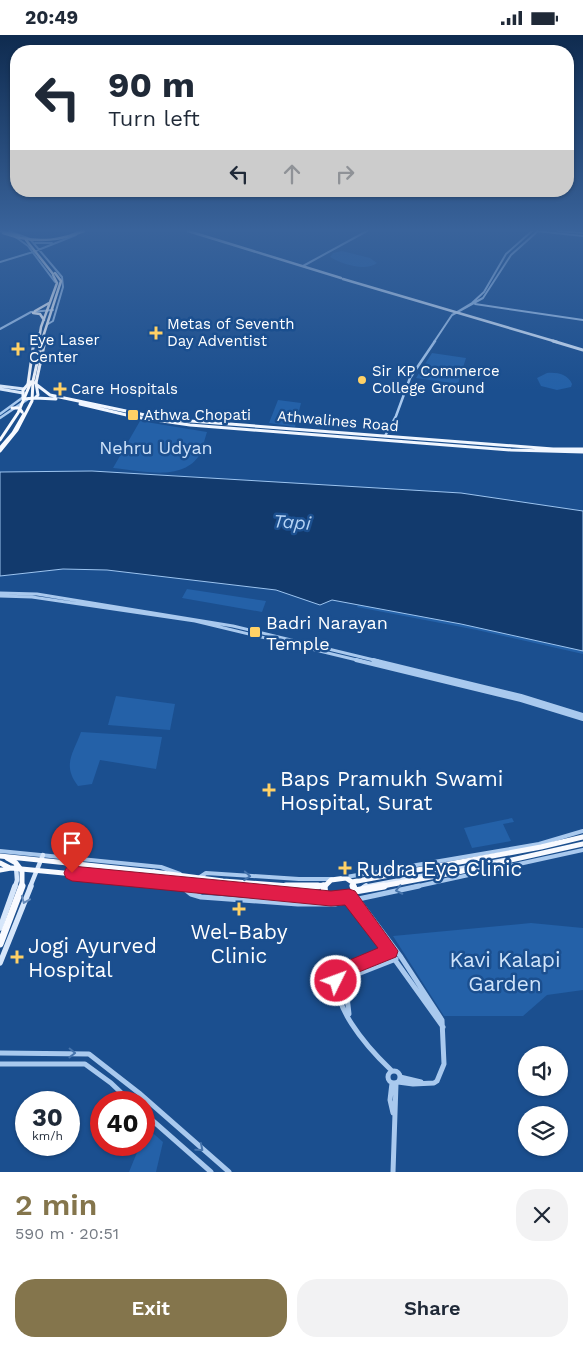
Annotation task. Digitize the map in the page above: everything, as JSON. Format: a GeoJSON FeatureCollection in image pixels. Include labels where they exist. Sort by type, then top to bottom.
{"type":"FeatureCollection","features":[{"type":"Feature","properties":{"kind":"highway"},"geometry":{"type":"LineString","coordinates":[[0,442],[24,401],[32,381],[44,320],[57,284]]}},
{"type":"Feature","properties":{"kind":"highway"},"geometry":{"type":"LineString","coordinates":[[28,384],[35,337],[42,334],[48,324],[60,284]]}},
{"type":"Feature","properties":{"kind":"highway"},"geometry":{"type":"LineString","coordinates":[[34,312],[50,302]]}},
{"type":"Feature","properties":{"kind":"highway"},"geometry":{"type":"LineString","coordinates":[[34,312],[40,314],[44,320]]}},
{"type":"Feature","properties":{"kind":"highway"},"geometry":{"type":"LineString","coordinates":[[36,384],[46,338],[42,334]]}},
{"type":"Feature","properties":{"kind":"highway"},"geometry":{"type":"LineString","coordinates":[[0,449],[17,430],[32,401],[33,381],[40,340]]}},
{"type":"Feature","properties":{"kind":"highway"},"geometry":{"type":"LineString","coordinates":[[0,442],[22,412],[20,403],[27,399]]}},
{"type":"Feature","properties":{"kind":"highway"},"geometry":{"type":"LineString","coordinates":[[0,449],[13,433],[24,413],[27,399]]}},
{"type":"Feature","properties":{"kind":"highway"},"geometry":{"type":"LineString","coordinates":[[12,408],[19,409],[22,412]]}},
{"type":"Feature","properties":{"kind":"highway"},"geometry":{"type":"LineString","coordinates":[[0,854],[189,877],[298,887],[324,885],[331,880],[346,878],[354,881],[541,847],[583,837]]}},
{"type":"Feature","properties":{"kind":"highway"},"geometry":{"type":"LineString","coordinates":[[0,863],[13,868],[36,871],[328,898],[354,895],[583,844]]}},
{"type":"Feature","properties":{"kind":"highway"},"geometry":{"type":"LineString","coordinates":[[0,854],[13,860],[22,871],[22,884],[0,944]]}},
{"type":"Feature","properties":{"kind":"highway"},"geometry":{"type":"LineString","coordinates":[[0,870],[13,868]]}},
{"type":"Feature","properties":{"kind":"highway"},"geometry":{"type":"LineString","coordinates":[[298,887],[299,879]]}},
{"type":"Feature","properties":{"kind":"highway"},"geometry":{"type":"LineString","coordinates":[[354,881],[354,895]]}},
{"type":"Feature","properties":{"kind":"highway"},"geometry":{"type":"LineString","coordinates":[[324,885],[324,892],[328,898]]}},
{"type":"Feature","properties":{"kind":"main road"},"geometry":{"type":"LineString","coordinates":[[365,284],[459,311]]}},
{"type":"Feature","properties":{"kind":"main road"},"geometry":{"type":"LineString","coordinates":[[367,284],[583,349]]}},
{"type":"Feature","properties":{"kind":"main road"},"geometry":{"type":"LineString","coordinates":[[30,382],[36,384],[38,395],[27,399],[24,391],[30,382]]}},
{"type":"Feature","properties":{"kind":"main road","name":"Athwalines Road"},"geometry":{"type":"LineString","coordinates":[[36,384],[50,395],[168,419],[379,438]]}},
{"type":"Feature","properties":{"kind":"main road"},"geometry":{"type":"LineString","coordinates":[[0,388],[24,391]]}},
{"type":"Feature","properties":{"kind":"main road"},"geometry":{"type":"LineString","coordinates":[[46,398],[41,394],[50,395]]}},
{"type":"Feature","properties":{"kind":"main road","name":"Athwalines Road"},"geometry":{"type":"LineString","coordinates":[[27,399],[46,398],[166,423],[195,427],[228,427],[583,450]]}},
{"type":"Feature","properties":{"kind":"main road","name":"Athwalines Road"},"geometry":{"type":"LineString","coordinates":[[384,438],[511,450],[583,450]]}},
{"type":"Feature","properties":{"kind":"main road"},"geometry":{"type":"LineString","coordinates":[[434,440],[510,447],[583,450]]}},
{"type":"Feature","properties":{"kind":"main road"},"geometry":{"type":"LineString","coordinates":[[0,928],[17,880],[13,868],[18,853]]}},
{"type":"Feature","properties":{"kind":"main road"},"geometry":{"type":"LineString","coordinates":[[0,963],[43,855]]}},
{"type":"Feature","properties":{"kind":"street"},"geometry":{"type":"LineString","coordinates":[[48,324],[53,321],[63,284]]}},
{"type":"Feature","properties":{"kind":"street"},"geometry":{"type":"LineString","coordinates":[[475,302],[489,284]]}},
{"type":"Feature","properties":{"kind":"street"},"geometry":{"type":"LineString","coordinates":[[384,438],[396,416],[410,378],[452,315],[488,293],[493,284]]}},
{"type":"Feature","properties":{"kind":"street"},"geometry":{"type":"LineString","coordinates":[[475,302],[583,319]]}},
{"type":"Feature","properties":{"kind":"street"},"geometry":{"type":"LineString","coordinates":[[0,330],[34,312],[52,311]]}},
{"type":"Feature","properties":{"kind":"street"},"geometry":{"type":"LineString","coordinates":[[0,416],[27,399]]}},
{"type":"Feature","properties":{"kind":"street"},"geometry":{"type":"LineString","coordinates":[[0,416],[20,403]]}},
{"type":"Feature","properties":{"kind":"street"},"geometry":{"type":"LineString","coordinates":[[0,595],[32,597],[126,609],[233,626],[522,696],[583,715]]}},
{"type":"Feature","properties":{"kind":"street"},"geometry":{"type":"LineString","coordinates":[[126,609],[193,621],[292,643],[521,700],[583,719]]}},
{"type":"Feature","properties":{"kind":"street"},"geometry":{"type":"LineString","coordinates":[[200,878],[206,873],[324,880],[539,844],[583,831]]}},
{"type":"Feature","properties":{"kind":"street"},"geometry":{"type":"LineString","coordinates":[[178,883],[195,896],[206,898],[319,905],[354,895],[583,850]]}},
{"type":"Feature","properties":{"kind":"street"},"geometry":{"type":"LineString","coordinates":[[0,854],[43,855],[161,867],[189,877]]}},
{"type":"Feature","properties":{"kind":"street"},"geometry":{"type":"LineString","coordinates":[[354,895],[398,958],[443,1028],[444,1064],[434,1083],[413,1084],[396,1081],[388,1075],[391,1070]]}},
{"type":"Feature","properties":{"kind":"street"},"geometry":{"type":"LineString","coordinates":[[392,950],[338,973],[336,981],[340,997],[359,1035],[391,1070],[397,1071],[393,1114],[393,1172]]}},
{"type":"Feature","properties":{"kind":"street"},"geometry":{"type":"LineString","coordinates":[[349,1015],[345,979],[398,958]]}},
{"type":"Feature","properties":{"kind":"street"},"geometry":{"type":"LineString","coordinates":[[0,1053],[89,1054],[139,1093],[229,1172]]}},
{"type":"Feature","properties":{"kind":"street"},"geometry":{"type":"LineString","coordinates":[[0,1064],[85,1065],[119,1091]]}},
{"type":"Feature","properties":{"kind":"street"},"geometry":{"type":"LineString","coordinates":[[155,1123],[211,1172]]}},
{"type":"Feature","properties":{"kind":"green space"},"geometry":{"type":"Polygon","coordinates":[[[432,353],[466,358],[458,384],[416,378],[432,353]]]}},
{"type":"Feature","properties":{"kind":"green space"},"geometry":{"type":"Polygon","coordinates":[[[547,373],[558,373],[565,376],[572,384],[571,387],[557,390],[541,386],[537,378],[547,373]]]}},
{"type":"Feature","properties":{"kind":"green space"},"geometry":{"type":"Polygon","coordinates":[[[278,400],[301,403],[295,427],[269,423],[278,400]]]}},
{"type":"Feature","properties":{"kind":"green space","name":"Nehru Udyan"},"geometry":{"type":"Polygon","coordinates":[[[140,421],[207,432],[200,454],[183,469],[172,472],[160,473],[113,468],[140,421]]]}},
{"type":"Feature","properties":{"kind":"green space"},"geometry":{"type":"Polygon","coordinates":[[[187,589],[266,601],[262,612],[182,598],[187,589]]]}},
{"type":"Feature","properties":{"kind":"green space"},"geometry":{"type":"Polygon","coordinates":[[[360,601],[583,647],[583,654],[477,630],[357,607],[360,601]]]}},
{"type":"Feature","properties":{"kind":"green space"},"geometry":{"type":"Polygon","coordinates":[[[116,696],[175,704],[170,730],[108,725],[116,696]]]}},
{"type":"Feature","properties":{"kind":"green space"},"geometry":{"type":"Polygon","coordinates":[[[81,732],[162,737],[156,769],[100,760],[92,784],[78,786],[73,779],[70,759],[81,732]]]}},
{"type":"Feature","properties":{"kind":"green space"},"geometry":{"type":"Polygon","coordinates":[[[512,818],[514,822],[503,824],[511,841],[472,848],[464,828],[512,818]]]}},
{"type":"Feature","properties":{"kind":"green space","name":"Kavi Kalapi Garden"},"geometry":{"type":"Polygon","coordinates":[[[531,923],[583,928],[583,990],[547,995],[523,1016],[444,1016],[393,936],[531,923]]]}},
{"type":"Feature","properties":{"kind":"green space"},"geometry":{"type":"Polygon","coordinates":[[[155,1135],[163,1142],[156,1172],[129,1172],[136,1156],[155,1156],[155,1135]]]}},
{"type":"Feature","properties":{"kind":"water","name":"Tapi"},"geometry":{"type":"Polygon","coordinates":[[[92,471],[461,493],[583,511],[583,651],[461,624],[332,600],[320,605],[276,590],[107,570],[63,569],[0,576],[0,472],[92,471]]]}},
{"type":"Feature","properties":{"kind":"place","name":"Metas of Seventh Day Adventist"},"geometry":{"type":"Point","coordinates":[156,333]}},
{"type":"Feature","properties":{"kind":"place","name":"Eye Laser Center"},"geometry":{"type":"Point","coordinates":[18,349]}},
{"type":"Feature","properties":{"kind":"place","name":"Sir KP Commerce College Ground"},"geometry":{"type":"Point","coordinates":[362,380]}},
{"type":"Feature","properties":{"kind":"place","name":"Care Hospitals"},"geometry":{"type":"Point","coordinates":[60,389]}},
{"type":"Feature","properties":{"kind":"place","name":"Athwa Chopati"},"geometry":{"type":"Point","coordinates":[133,415]}},
{"type":"Feature","properties":{"kind":"place","name":"Badri Narayan Temple"},"geometry":{"type":"Point","coordinates":[255,632]}},
{"type":"Feature","properties":{"kind":"place","name":"Baps Pramukh Swami Hospital, Surat"},"geometry":{"type":"Point","coordinates":[269,790]}},
{"type":"Feature","properties":{"kind":"place","name":"Rudra Eye Clinic"},"geometry":{"type":"Point","coordinates":[345,868]}},
{"type":"Feature","properties":{"kind":"place","name":"Wel-Baby Clinic"},"geometry":{"type":"Point","coordinates":[239,909]}},
{"type":"Feature","properties":{"kind":"place","name":"Jogi Ayurved Hospital"},"geometry":{"type":"Point","coordinates":[17,957]}},
{"type":"Feature","properties":{"kind":"route"},"geometry":{"type":"LineString","coordinates":[[72,873],[331,899],[349,897],[390,951],[344,969],[338,973],[336,981]]}}]}
